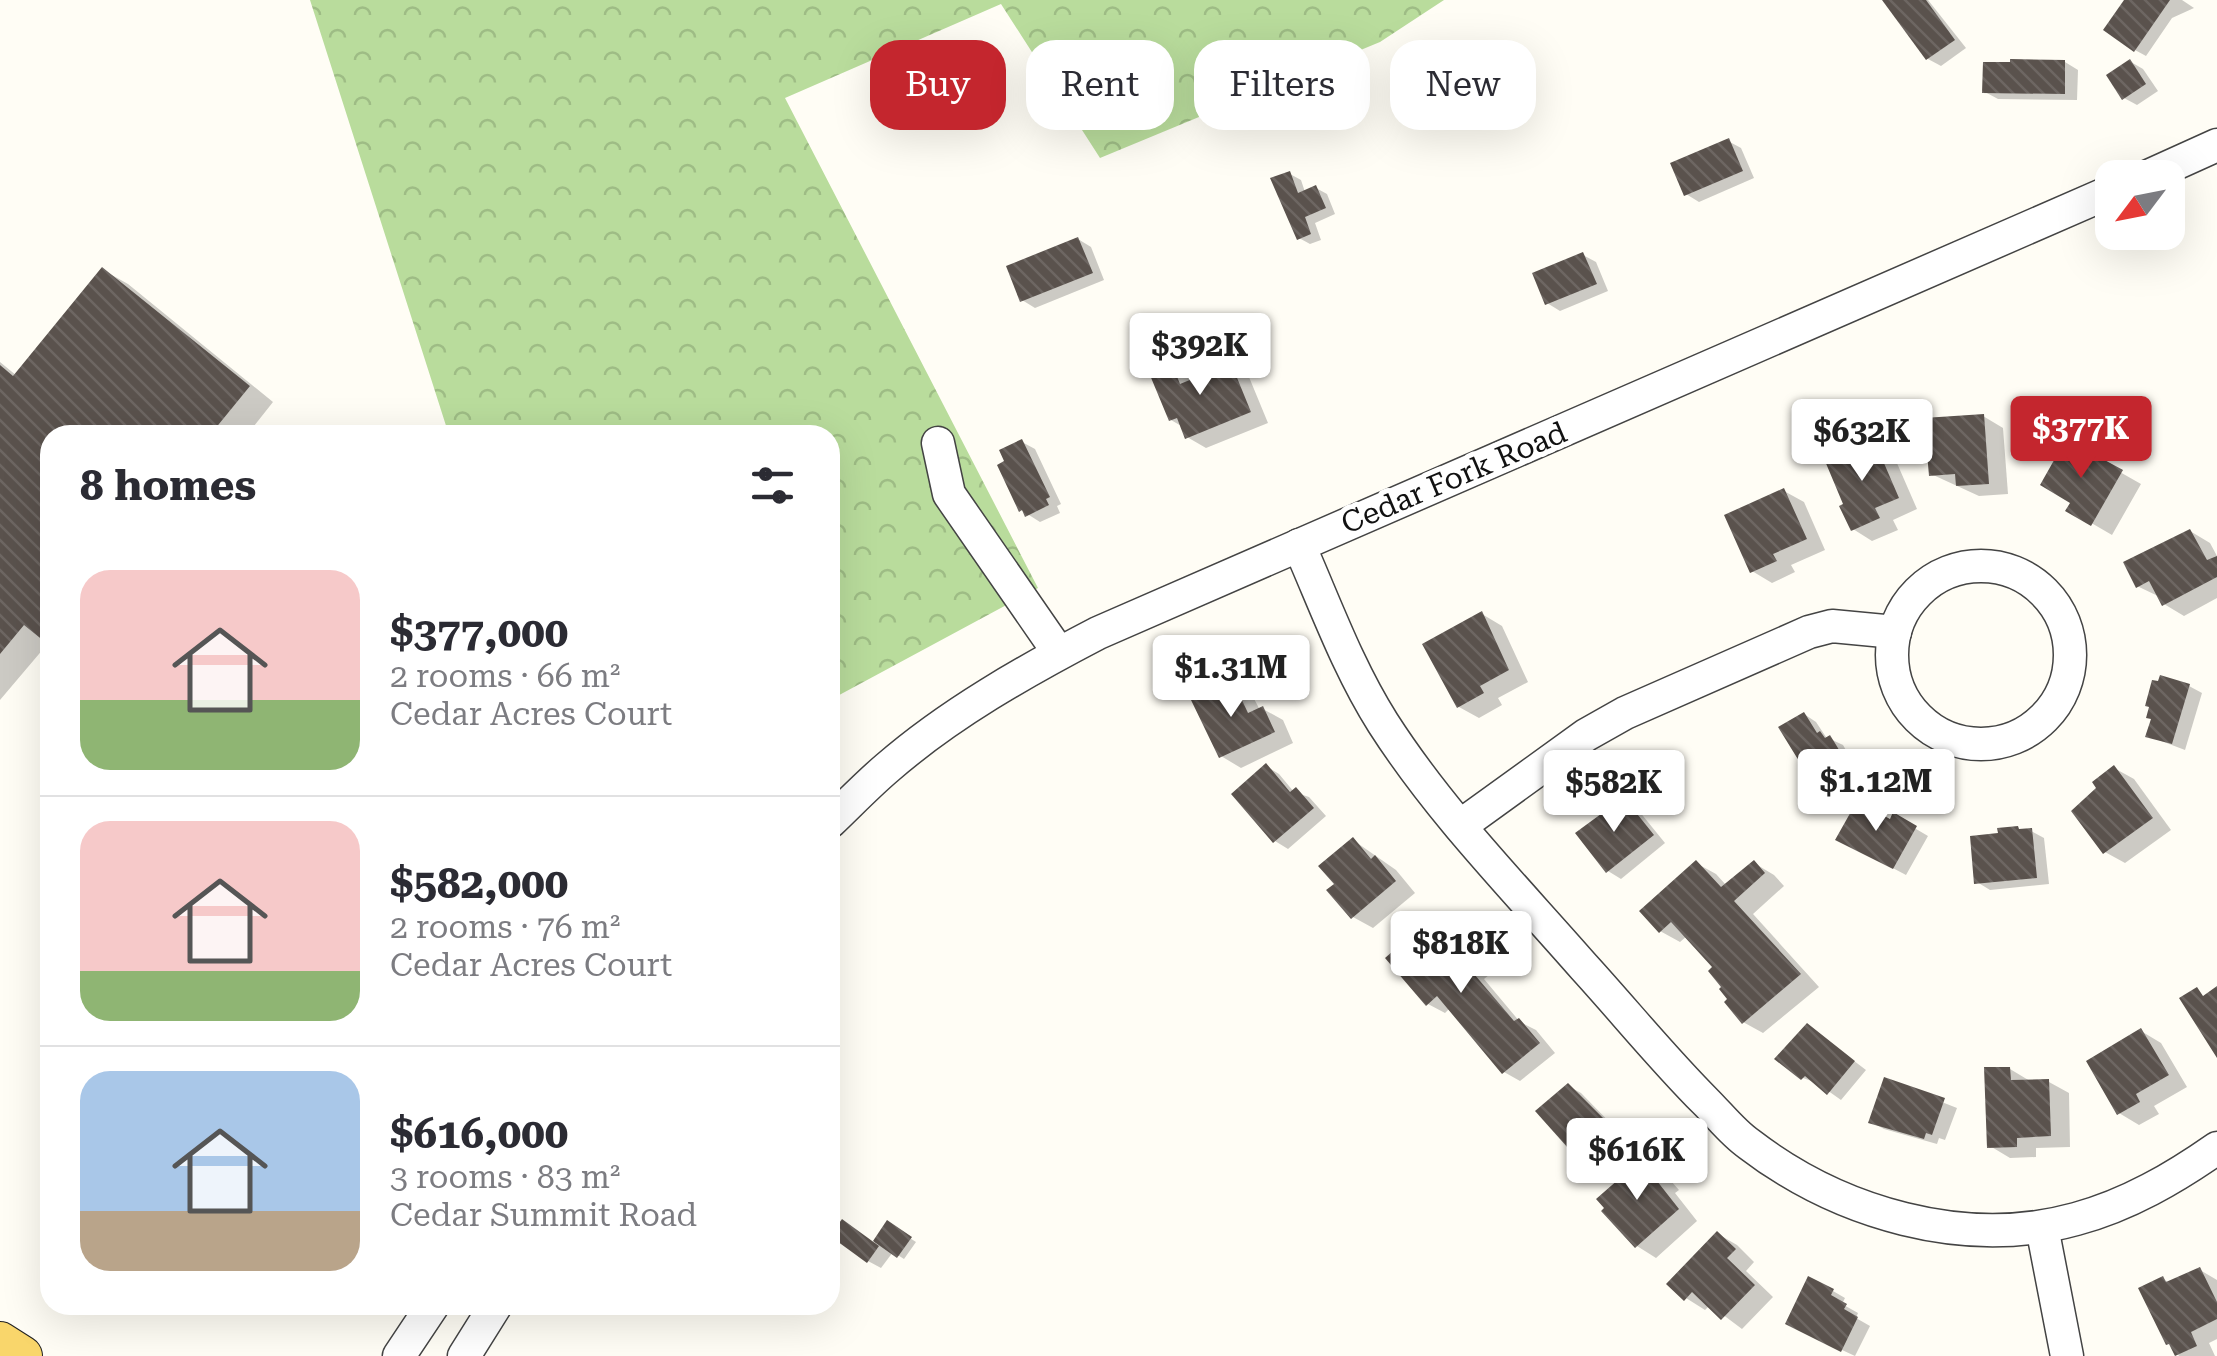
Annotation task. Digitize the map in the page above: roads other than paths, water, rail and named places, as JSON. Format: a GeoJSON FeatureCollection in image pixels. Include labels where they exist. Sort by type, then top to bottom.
{"type":"FeatureCollection","features":[{"type":"Feature","properties":{"kind":"main road"},"geometry":{"type":"LineString","coordinates":[[0,1342],[22,1356]]}},
{"type":"Feature","properties":{"kind":"street"},"geometry":{"type":"LineString","coordinates":[[2184,160],[2217,145]]}},
{"type":"Feature","properties":{"kind":"street","name":"Cedar Fork Road"},"geometry":{"type":"LineString","coordinates":[[840,813],[889,766],[932,734],[1059,653],[1169,600],[2095,199]]}},
{"type":"Feature","properties":{"kind":"street"},"geometry":{"type":"LineString","coordinates":[[938,443],[949,494],[1059,653]]}},
{"type":"Feature","properties":{"kind":"street"},"geometry":{"type":"LineString","coordinates":[[1299,545],[1355,672],[1381,720],[1460,826],[1688,1084],[1746,1142],[1798,1178],[1846,1202],[1897,1219],[1951,1226],[2042,1226],[2092,1214],[2151,1190],[2217,1148]]}},
{"type":"Feature","properties":{"kind":"street"},"geometry":{"type":"LineString","coordinates":[[1964,568],[2004,569],[2022,576],[2052,602],[2068,638],[2067,678],[2060,697],[2034,727],[1998,743],[1958,742],[1923,723],[1910,708],[1894,672],[1894,632],[1902,614],[1928,584],[1964,568]]}},
{"type":"Feature","properties":{"kind":"street"},"geometry":{"type":"LineString","coordinates":[[1460,826],[1586,734],[1660,696],[1809,632],[1832,626],[1894,632]]}},
{"type":"Feature","properties":{"kind":"street"},"geometry":{"type":"LineString","coordinates":[[2042,1226],[2067,1356]]}},
{"type":"Feature","properties":{"kind":"street"},"geometry":{"type":"LineString","coordinates":[[400,1356],[427,1315]]}},
{"type":"Feature","properties":{"kind":"street"},"geometry":{"type":"LineString","coordinates":[[464,1356],[490,1315]]}}]}
